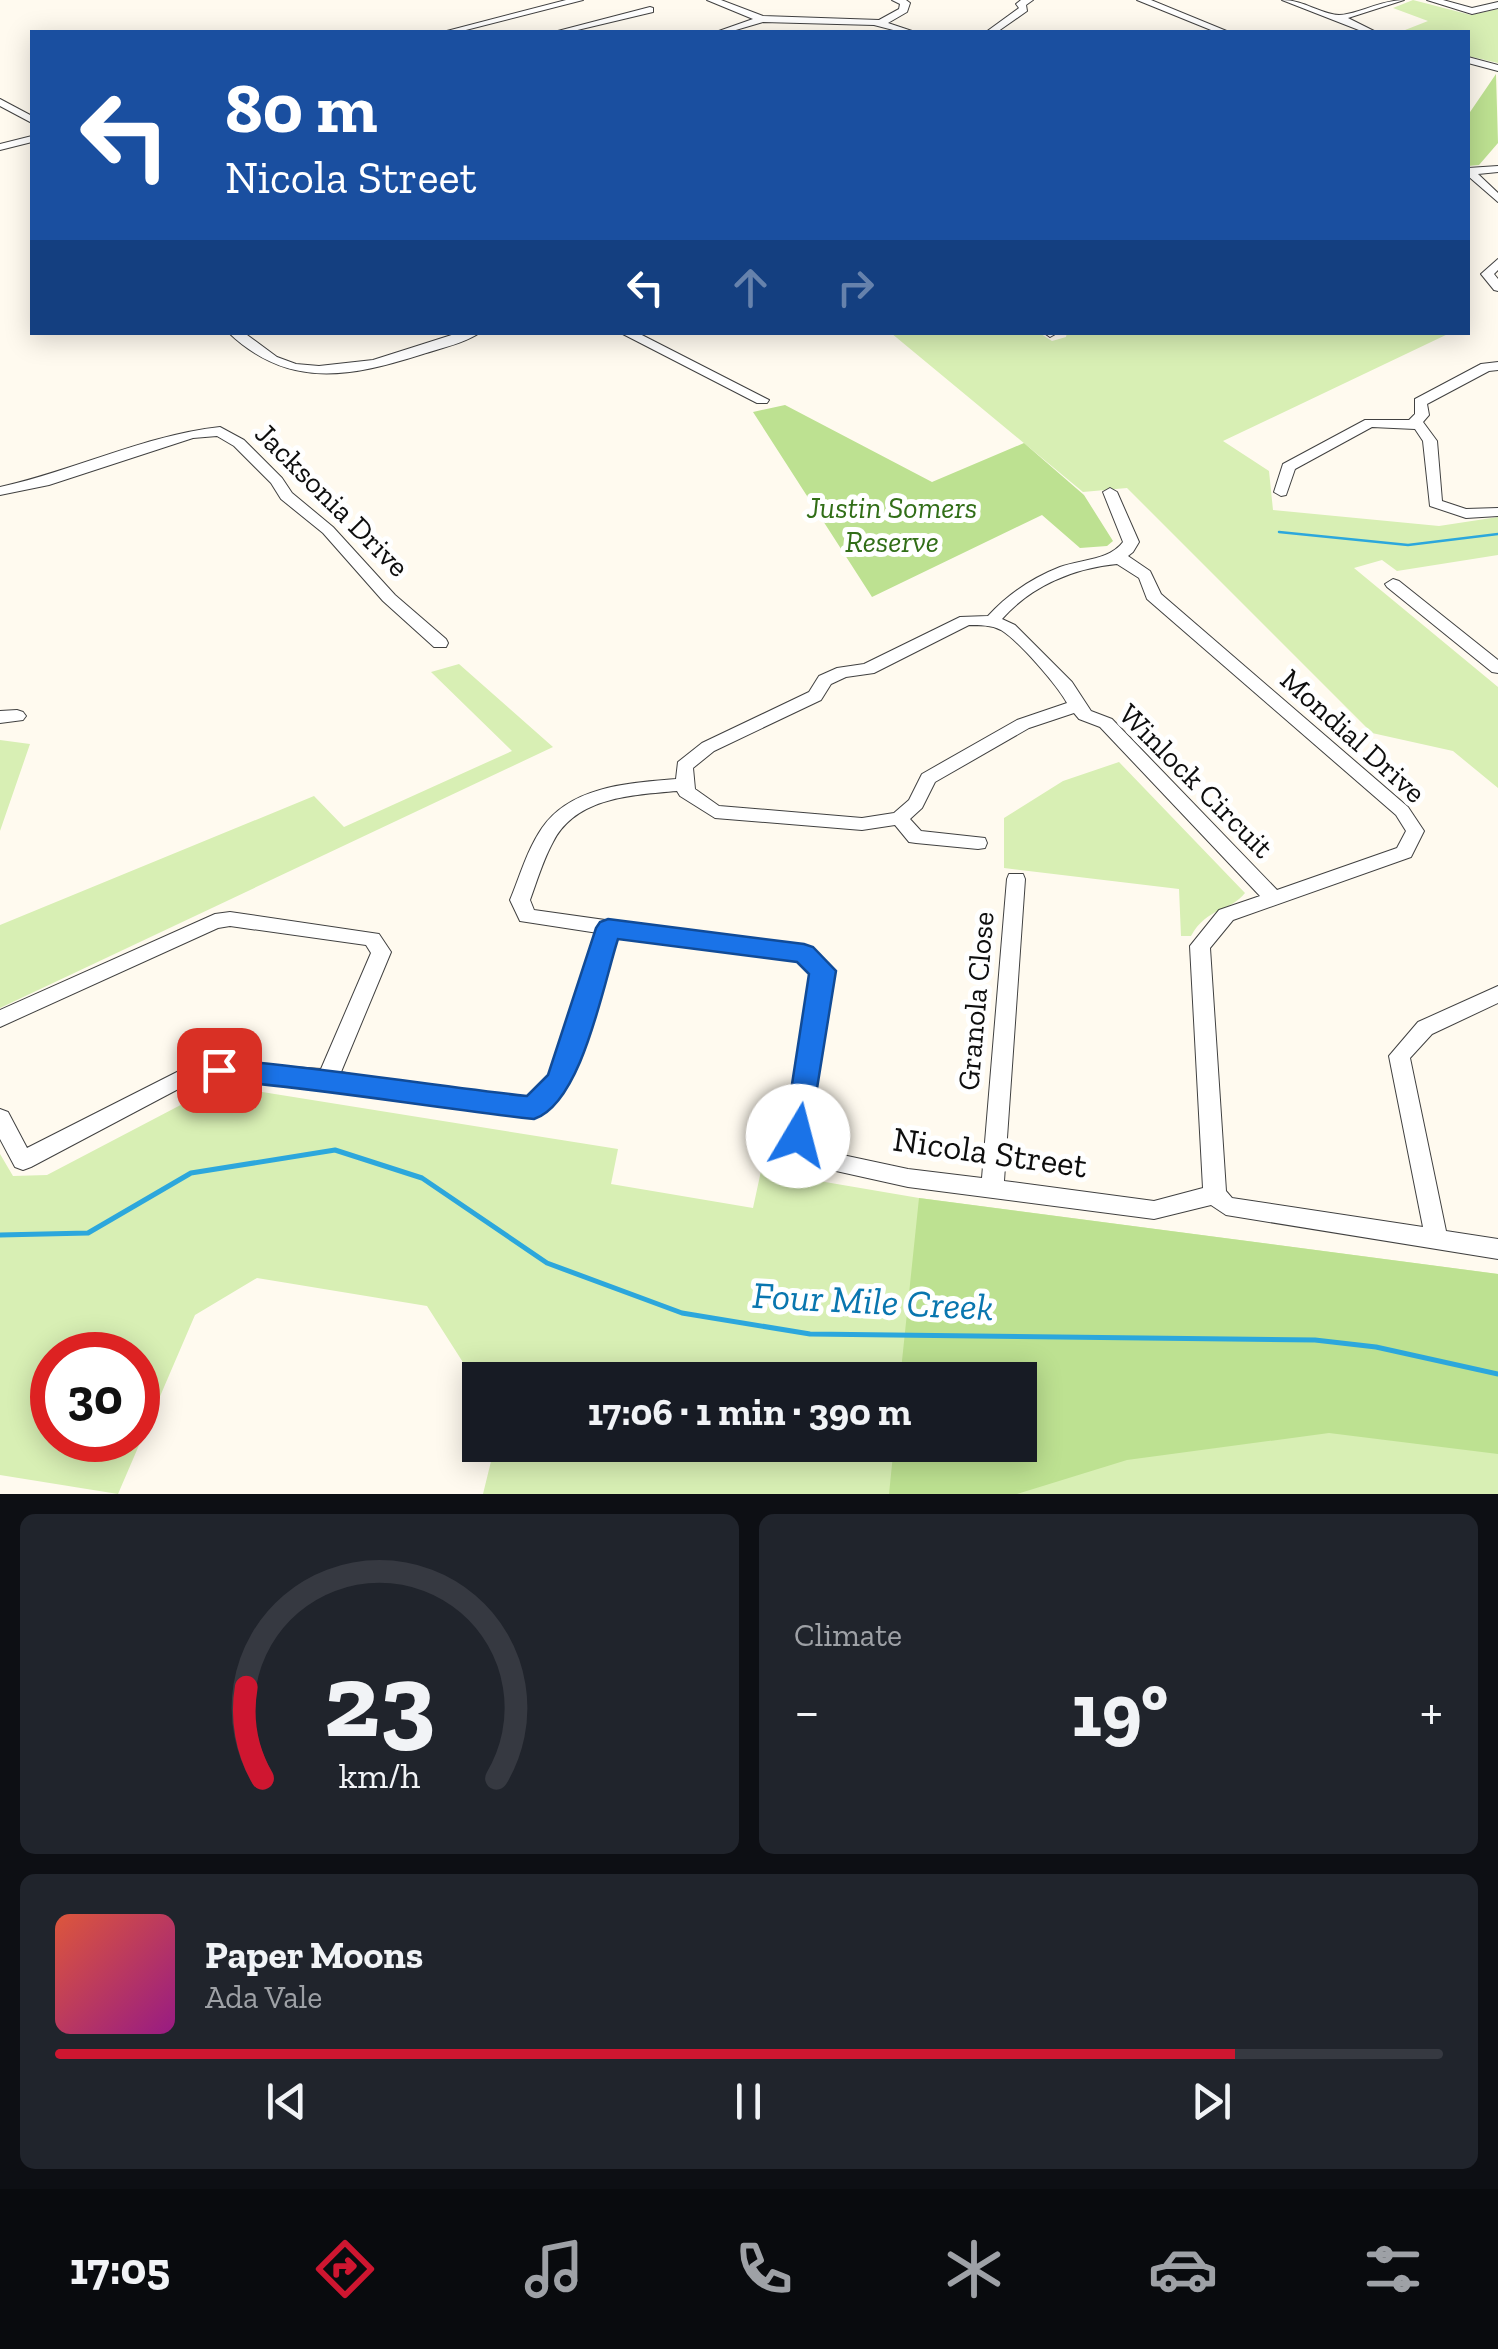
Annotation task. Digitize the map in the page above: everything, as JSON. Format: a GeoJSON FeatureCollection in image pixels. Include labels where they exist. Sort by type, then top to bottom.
{"type":"FeatureCollection","features":[{"type":"Feature","properties":{"kind":"street"},"geometry":{"type":"LineString","coordinates":[[456,30],[578,0]]}},
{"type":"Feature","properties":{"kind":"street"},"geometry":{"type":"LineString","coordinates":[[712,0],[762,19]]}},
{"type":"Feature","properties":{"kind":"street"},"geometry":{"type":"LineString","coordinates":[[881,23],[904,10],[905,3],[897,0]]}},
{"type":"Feature","properties":{"kind":"street"},"geometry":{"type":"LineString","coordinates":[[994,30],[1024,9],[1025,0]]}},
{"type":"Feature","properties":{"kind":"street"},"geometry":{"type":"LineString","coordinates":[[1142,0],[1219,30]]}},
{"type":"Feature","properties":{"kind":"street"},"geometry":{"type":"LineString","coordinates":[[1288,0],[1366,30]]}},
{"type":"Feature","properties":{"kind":"street"},"geometry":{"type":"LineString","coordinates":[[1339,18],[1399,0]]}},
{"type":"Feature","properties":{"kind":"street"},"geometry":{"type":"LineString","coordinates":[[1432,0],[1472,11],[1498,6]]}},
{"type":"Feature","properties":{"kind":"street"},"geometry":{"type":"LineString","coordinates":[[567,30],[650,10]]}},
{"type":"Feature","properties":{"kind":"street"},"geometry":{"type":"LineString","coordinates":[[727,30],[762,19],[807,18],[851,24],[881,23],[904,30]]}},
{"type":"Feature","properties":{"kind":"street"},"geometry":{"type":"LineString","coordinates":[[1470,61],[1498,68]]}},
{"type":"Feature","properties":{"kind":"street"},"geometry":{"type":"LineString","coordinates":[[0,102],[30,119]]}},
{"type":"Feature","properties":{"kind":"street"},"geometry":{"type":"LineString","coordinates":[[0,147],[30,140]]}},
{"type":"Feature","properties":{"kind":"street"},"geometry":{"type":"LineString","coordinates":[[1470,171],[1498,169]]}},
{"type":"Feature","properties":{"kind":"street"},"geometry":{"type":"LineString","coordinates":[[1470,173],[1498,199]]}},
{"type":"Feature","properties":{"kind":"street"},"geometry":{"type":"LineString","coordinates":[[1498,263],[1486,274],[1498,286]]}},
{"type":"Feature","properties":{"kind":"street"},"geometry":{"type":"LineString","coordinates":[[238,335],[273,360],[294,367],[337,369],[396,358],[466,335]]}},
{"type":"Feature","properties":{"kind":"street"},"geometry":{"type":"LineString","coordinates":[[631,335],[762,400]]}},
{"type":"Feature","properties":{"kind":"street"},"geometry":{"type":"LineString","coordinates":[[1498,366],[1486,367],[1420,402],[1419,425],[1430,442],[1436,503],[1448,511],[1498,512]]}},
{"type":"Feature","properties":{"kind":"street"},"geometry":{"type":"LineString","coordinates":[[1281,492],[1288,468],[1370,423],[1419,425]]}},
{"type":"Feature","properties":{"kind":"street","name":"Jacksonia Drive"},"geometry":{"type":"LineString","coordinates":[[0,491],[44,482],[191,434],[220,431],[239,443],[277,481],[286,496],[328,530],[390,598],[440,644]]}},
{"type":"Feature","properties":{"kind":"street"},"geometry":{"type":"LineString","coordinates":[[978,844],[916,836],[898,818],[862,824],[715,812],[686,792],[684,766],[708,747],[815,696],[825,680],[843,672],[868,669],[966,620],[992,621],[1008,600],[1090,560],[1121,559],[1119,554],[1131,542],[1110,492]]}},
{"type":"Feature","properties":{"kind":"street","name":"Mondial Drive"},"geometry":{"type":"LineString","coordinates":[[1121,559],[1149,578],[1153,596],[1402,810],[1415,831],[1404,852],[1226,915],[1200,946],[1215,1195]]}},
{"type":"Feature","properties":{"kind":"street"},"geometry":{"type":"LineString","coordinates":[[1393,584],[1498,668]]}},
{"type":"Feature","properties":{"kind":"street","name":"Winlock Circuit"},"geometry":{"type":"LineString","coordinates":[[992,621],[1009,628],[1066,686],[1084,715],[1106,723],[1274,898]]}},
{"type":"Feature","properties":{"kind":"street","name":"Winlock Circuit"},"geometry":{"type":"LineString","coordinates":[[898,818],[916,804],[928,778],[1024,724],[1077,706]]}},
{"type":"Feature","properties":{"kind":"street","name":"Nicola Street"},"geometry":{"type":"LineString","coordinates":[[686,784],[634,789],[580,803],[549,831],[520,900],[527,916],[804,954],[823,971],[798,1136],[818,1159],[908,1178],[1154,1210],[1215,1195]]}},
{"type":"Feature","properties":{"kind":"street","name":"Granola Close"},"geometry":{"type":"LineString","coordinates":[[992,1188],[1016,879]]}},
{"type":"Feature","properties":{"kind":"street"},"geometry":{"type":"LineString","coordinates":[[0,1019],[215,921],[230,919],[372,939],[381,952],[328,1078]]}},
{"type":"Feature","properties":{"kind":"street"},"geometry":{"type":"LineString","coordinates":[[0,1118],[23,1160],[179,1080],[219,1070],[328,1078],[414,1095],[534,1108],[560,1080],[608,928]]}},
{"type":"Feature","properties":{"kind":"street"},"geometry":{"type":"LineString","coordinates":[[1436,1238],[1399,1056],[1425,1028],[1498,994]]}},
{"type":"Feature","properties":{"kind":"street"},"geometry":{"type":"LineString","coordinates":[[1215,1195],[1226,1206],[1498,1249]]}},
{"type":"Feature","properties":{"kind":"green space"},"geometry":{"type":"Polygon","coordinates":[[[1413,0],[1471,15],[1498,9],[1498,63],[1470,56],[1470,30],[1405,30],[1428,21],[1393,8],[1413,0]]]}},
{"type":"Feature","properties":{"kind":"green space"},"geometry":{"type":"Polygon","coordinates":[[[1496,74],[1498,143],[1479,165],[1470,166],[1470,112],[1496,74]]]}},
{"type":"Feature","properties":{"kind":"green space"},"geometry":{"type":"Polygon","coordinates":[[[893,335],[1043,335],[1052,341],[1066,335],[1446,335],[1223,441],[1269,471],[1273,510],[1439,526],[1498,517],[1498,555],[1397,571],[1382,560],[1354,568],[1498,687],[1498,788],[1453,751],[1372,733],[1127,488],[1083,492],[893,335]]]}},
{"type":"Feature","properties":{"kind":"green space","name":"Justin Somers Reserve"},"geometry":{"type":"Polygon","coordinates":[[[785,405],[932,482],[1024,443],[1084,495],[1113,541],[1107,546],[1080,548],[1042,515],[872,597],[753,412],[785,405]]]}},
{"type":"Feature","properties":{"kind":"green space"},"geometry":{"type":"Polygon","coordinates":[[[459,664],[553,747],[0,1008],[0,925],[314,796],[344,827],[512,751],[431,672],[459,664]]]}},
{"type":"Feature","properties":{"kind":"green space"},"geometry":{"type":"Polygon","coordinates":[[[0,740],[30,744],[0,831],[0,740]]]}},
{"type":"Feature","properties":{"kind":"green space"},"geometry":{"type":"Polygon","coordinates":[[[1119,762],[1245,893],[1204,920],[1191,936],[1181,936],[1179,889],[1004,868],[1004,818],[1063,781],[1119,762]]]}},
{"type":"Feature","properties":{"kind":"green space"},"geometry":{"type":"Polygon","coordinates":[[[256,1091],[618,1149],[611,1184],[753,1208],[761,1171],[919,1198],[1498,1274],[1498,1494],[483,1494],[491,1462],[1037,1462],[1037,1362],[463,1362],[427,1306],[257,1278],[195,1315],[160,1396],[160,1332],[30,1332],[30,1462],[132,1462],[118,1494],[0,1475],[0,1154],[13,1176],[47,1175],[194,1098],[256,1091]]]}},
{"type":"Feature","properties":{"kind":"green space"},"geometry":{"type":"Polygon","coordinates":[[[919,1198],[1498,1274],[1498,1454],[1329,1433],[1127,1460],[1017,1494],[889,1494],[892,1462],[1037,1462],[1037,1362],[902,1362],[919,1198]]]}},
{"type":"Feature","properties":{"kind":"waterway"},"geometry":{"type":"LineString","coordinates":[[1279,532],[1408,545],[1498,534]]}},
{"type":"Feature","properties":{"kind":"waterway","name":"Four Mile Creek"},"geometry":{"type":"LineString","coordinates":[[0,1235],[88,1233],[191,1173],[335,1150],[422,1178],[547,1263],[682,1313],[810,1334],[1315,1340],[1376,1347],[1498,1374]]}},
{"type":"Feature","properties":{"kind":"route"},"geometry":{"type":"LineString","coordinates":[[219,1070],[328,1078],[414,1095],[534,1108],[560,1080],[608,928],[804,954],[823,971],[798,1136]]}}]}
